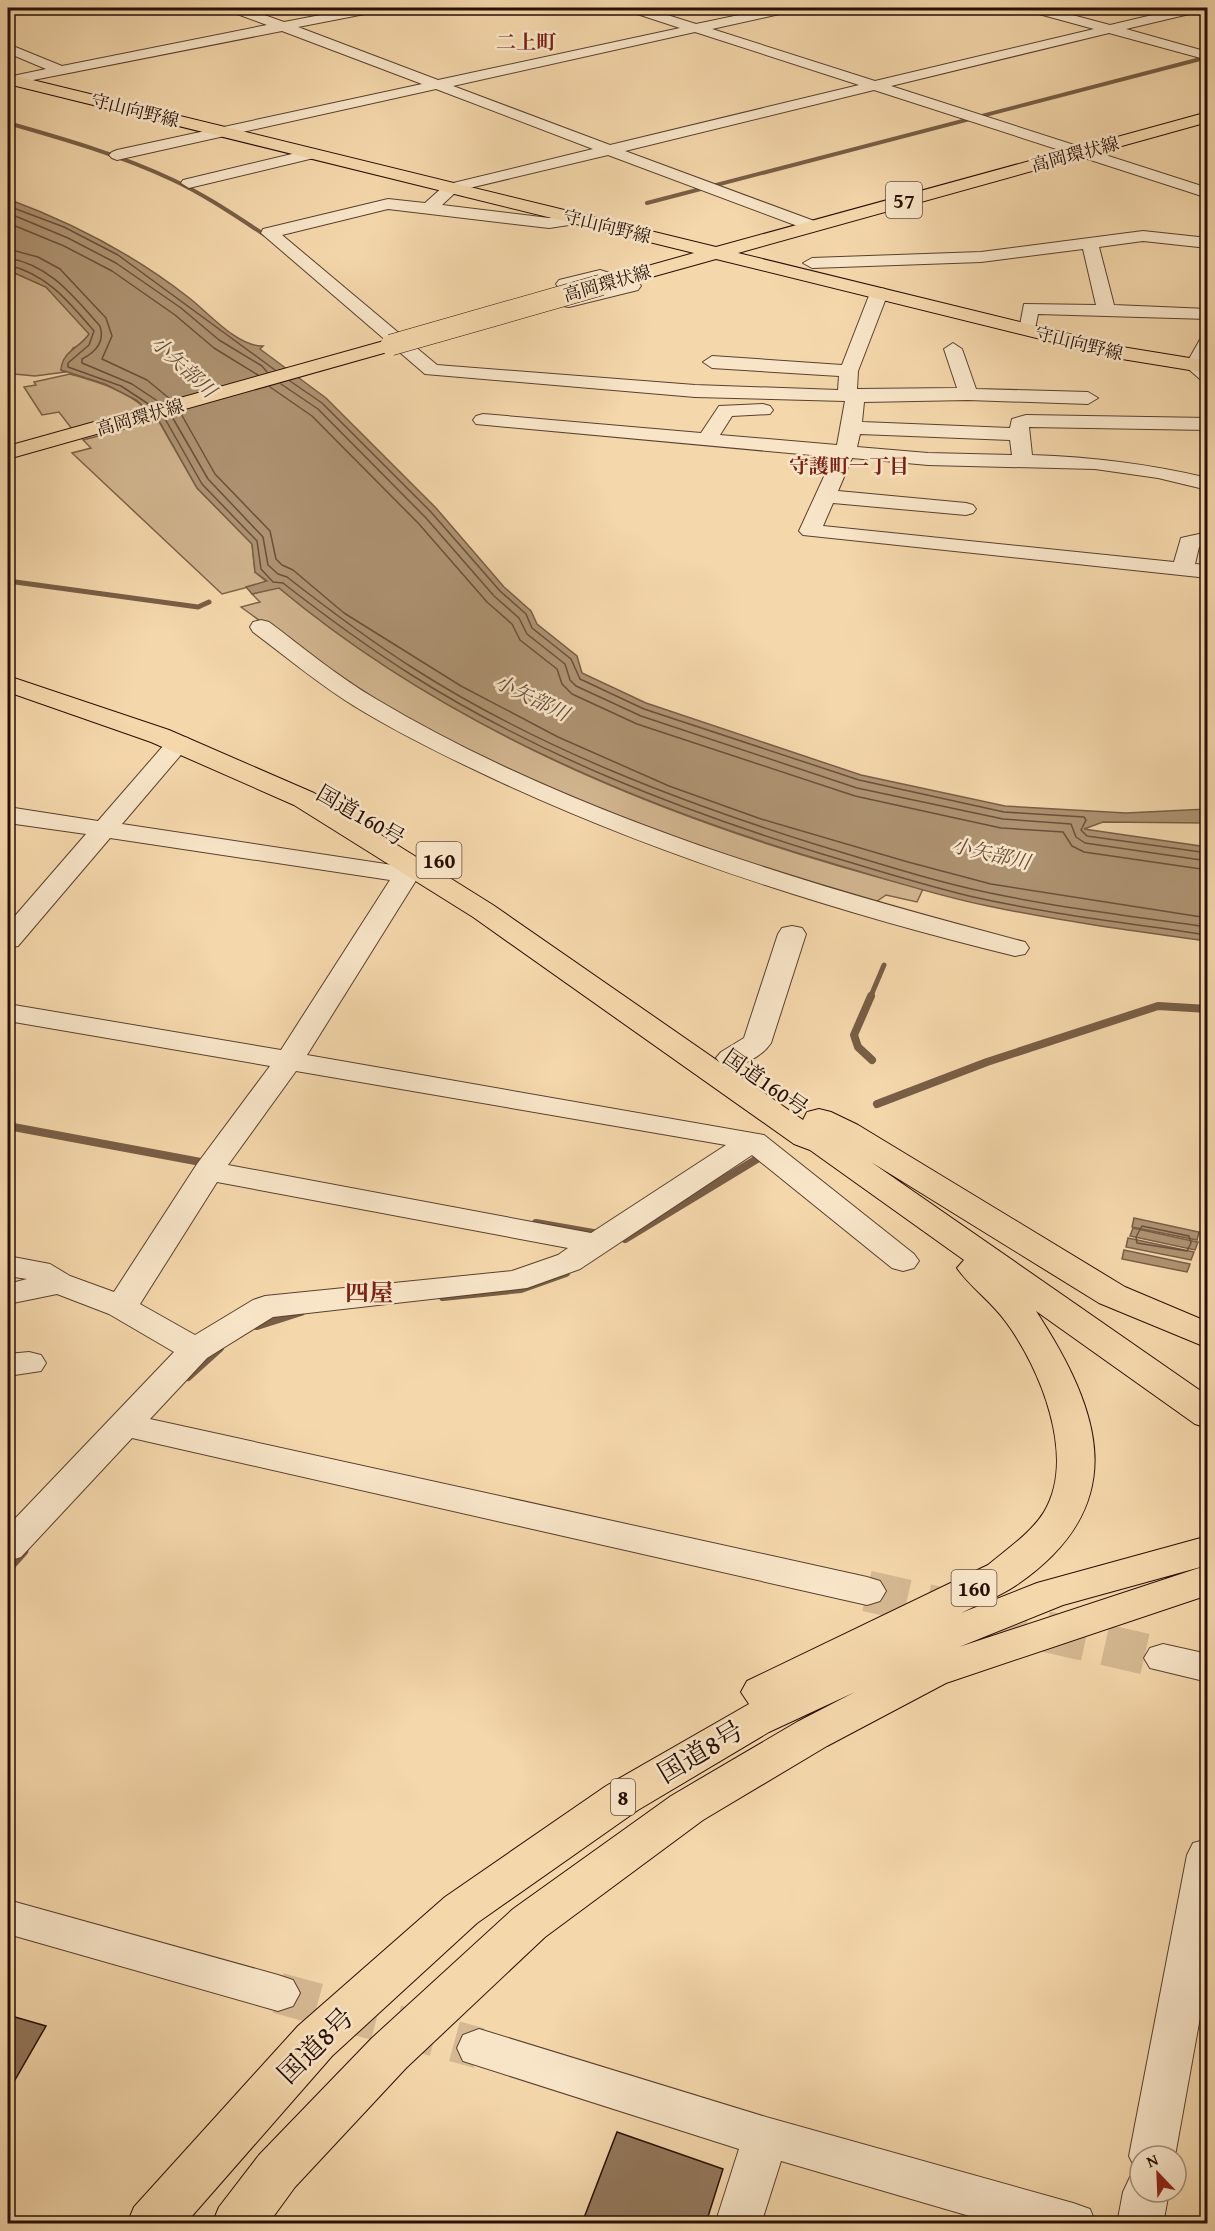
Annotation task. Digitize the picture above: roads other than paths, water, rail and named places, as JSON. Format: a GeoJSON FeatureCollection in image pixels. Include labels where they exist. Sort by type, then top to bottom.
{"type":"FeatureCollection","features":[{"type":"Feature","properties":{"kind":"main road","name":"守山向野線"},"geometry":{"type":"LineString","coordinates":[[9,80],[715,253],[809,270],[879,293],[1122,353],[1203,370]]}},
{"type":"Feature","properties":{"kind":"main road","name":"高岡環状線"},"geometry":{"type":"LineString","coordinates":[[11,452],[364,354],[609,282],[1208,117]]}},
{"type":"Feature","properties":{"kind":"main road","name":"国道160号"},"geometry":{"type":"LineString","coordinates":[[8,666],[148,716],[303,781],[456,869],[730,1058],[818,1132]]}},
{"type":"Feature","properties":{"kind":"main road","name":"国道160号"},"geometry":{"type":"LineString","coordinates":[[8,684],[179,743],[304,799],[409,871],[483,911],[818,1132]]}},
{"type":"Feature","properties":{"kind":"main road","name":"160"},"geometry":{"type":"LineString","coordinates":[[818,1132],[846,1132],[1112,1295],[1208,1336]]}},
{"type":"Feature","properties":{"kind":"main road","name":"160"},"geometry":{"type":"LineString","coordinates":[[818,1132],[837,1136],[1071,1305],[1208,1396]]}},
{"type":"Feature","properties":{"kind":"main road","name":"160"},"geometry":{"type":"LineString","coordinates":[[818,1132],[822,1143],[1208,1415]]}},
{"type":"Feature","properties":{"kind":"main road","name":"160"},"geometry":{"type":"LineString","coordinates":[[462,1910],[534,1833],[580,1801],[760,1693],[1002,1575],[1033,1551],[1066,1507],[1072,1488],[1075,1452],[1071,1416],[1054,1373],[1021,1316],[969,1263],[812,1146],[818,1132]]}},
{"type":"Feature","properties":{"kind":"main road","name":"国道8号"},"geometry":{"type":"LineString","coordinates":[[152,2223],[315,2041],[462,1910],[622,1798],[754,1720],[908,1650],[1051,1594],[1208,1550]]}},
{"type":"Feature","properties":{"kind":"main road","name":"国道8号"},"geometry":{"type":"LineString","coordinates":[[237,2223],[277,2171],[389,2053],[529,1923],[687,1808],[812,1734],[931,1672],[1208,1580]]}},
{"type":"Feature","properties":{"kind":"street"},"geometry":{"type":"LineString","coordinates":[[234,8],[811,226]]}},
{"type":"Feature","properties":{"kind":"street"},"geometry":{"type":"LineString","coordinates":[[9,80],[375,8]]}},
{"type":"Feature","properties":{"kind":"street"},"geometry":{"type":"LineString","coordinates":[[633,8],[1208,193]]}},
{"type":"Feature","properties":{"kind":"street"},"geometry":{"type":"LineString","coordinates":[[117,155],[788,8]]}},
{"type":"Feature","properties":{"kind":"street"},"geometry":{"type":"LineString","coordinates":[[1033,8],[1208,56]]}},
{"type":"Feature","properties":{"kind":"street"},"geometry":{"type":"LineString","coordinates":[[430,208],[451,188],[1197,8]]}},
{"type":"Feature","properties":{"kind":"street"},"geometry":{"type":"LineString","coordinates":[[8,48],[60,70]]}},
{"type":"Feature","properties":{"kind":"street"},"geometry":{"type":"LineString","coordinates":[[189,183],[313,154]]}},
{"type":"Feature","properties":{"kind":"street"},"geometry":{"type":"LineString","coordinates":[[576,219],[549,223],[388,204],[269,233],[396,343],[432,370],[694,391],[853,413],[1023,428],[1208,424]]}},
{"type":"Feature","properties":{"kind":"street"},"geometry":{"type":"LineString","coordinates":[[792,231],[804,235],[809,270],[981,257],[1018,250],[1090,244],[1143,236],[1208,243]]}},
{"type":"Feature","properties":{"kind":"street"},"geometry":{"type":"LineString","coordinates":[[1090,244],[1106,310]]}},
{"type":"Feature","properties":{"kind":"street"},"geometry":{"type":"LineString","coordinates":[[396,343],[632,286],[609,282]]}},
{"type":"Feature","properties":{"kind":"street"},"geometry":{"type":"LineString","coordinates":[[879,293],[849,371],[847,392],[853,413],[845,452],[810,531],[1208,572]]}},
{"type":"Feature","properties":{"kind":"street"},"geometry":{"type":"LineString","coordinates":[[1028,330],[1030,308],[1208,314]]}},
{"type":"Feature","properties":{"kind":"street"},"geometry":{"type":"LineString","coordinates":[[1203,370],[1208,340]]}},
{"type":"Feature","properties":{"kind":"street"},"geometry":{"type":"LineString","coordinates":[[953,349],[968,394]]}},
{"type":"Feature","properties":{"kind":"street"},"geometry":{"type":"LineString","coordinates":[[712,362],[849,371]]}},
{"type":"Feature","properties":{"kind":"street"},"geometry":{"type":"LineString","coordinates":[[707,440],[726,410],[730,408],[791,416],[853,413],[968,394],[1088,398]]}},
{"type":"Feature","properties":{"kind":"street"},"geometry":{"type":"LineString","coordinates":[[1017,397],[1019,418],[1023,428],[1022,460]]}},
{"type":"Feature","properties":{"kind":"street"},"geometry":{"type":"LineString","coordinates":[[483,420],[928,459],[1095,463],[1158,472],[1208,484]]}},
{"type":"Feature","properties":{"kind":"street"},"geometry":{"type":"LineString","coordinates":[[826,496],[966,509]]}},
{"type":"Feature","properties":{"kind":"street"},"geometry":{"type":"LineString","coordinates":[[1183,570],[1189,543],[1208,538]]}},
{"type":"Feature","properties":{"kind":"street"},"geometry":{"type":"LineString","coordinates":[[261,627],[381,712],[476,761],[659,840],[896,918],[1015,948]]}},
{"type":"Feature","properties":{"kind":"street"},"geometry":{"type":"LineString","coordinates":[[8,940],[179,743]]}},
{"type":"Feature","properties":{"kind":"street"},"geometry":{"type":"LineString","coordinates":[[8,815],[409,871],[289,1060],[208,1172],[120,1307]]}},
{"type":"Feature","properties":{"kind":"street"},"geometry":{"type":"LineString","coordinates":[[730,1058],[757,1043],[792,934]]}},
{"type":"Feature","properties":{"kind":"street"},"geometry":{"type":"LineString","coordinates":[[8,1012],[753,1141],[903,1261]]}},
{"type":"Feature","properties":{"kind":"street"},"geometry":{"type":"LineString","coordinates":[[8,1548],[137,1427],[195,1350],[266,1307],[516,1281],[569,1262],[753,1141]]}},
{"type":"Feature","properties":{"kind":"street"},"geometry":{"type":"LineString","coordinates":[[208,1172],[597,1244]]}},
{"type":"Feature","properties":{"kind":"street"},"geometry":{"type":"LineString","coordinates":[[8,1266],[39,1271],[59,1282],[120,1307],[195,1350]]}},
{"type":"Feature","properties":{"kind":"street"},"geometry":{"type":"LineString","coordinates":[[8,1294],[59,1282]]}},
{"type":"Feature","properties":{"kind":"street"},"geometry":{"type":"LineString","coordinates":[[137,1427],[867,1591]]}},
{"type":"Feature","properties":{"kind":"street"},"geometry":{"type":"LineString","coordinates":[[1163,1658],[1208,1668]]}},
{"type":"Feature","properties":{"kind":"street"},"geometry":{"type":"LineString","coordinates":[[1154,2144],[1208,1855]]}},
{"type":"Feature","properties":{"kind":"street"},"geometry":{"type":"LineString","coordinates":[[8,1917],[278,1994]]}},
{"type":"Feature","properties":{"kind":"street"},"geometry":{"type":"LineString","coordinates":[[479,2048],[766,2137],[1073,2223]]}},
{"type":"Feature","properties":{"kind":"street"},"geometry":{"type":"LineString","coordinates":[[738,2223],[766,2137]]}},
{"type":"Feature","properties":{"kind":"street"},"geometry":{"type":"LineString","coordinates":[[1140,2223],[1144,2204]]}},
{"type":"Feature","properties":{"kind":"water","name":"小矢部川"},"geometry":{"type":"Polygon","coordinates":[[[8,199],[56,218],[124,253],[167,281],[233,335],[253,345],[263,346],[260,349],[326,398],[436,508],[504,587],[531,611],[537,624],[577,656],[582,673],[646,703],[861,775],[1005,806],[1126,813],[1207,809],[1207,823],[1103,822],[1084,829],[1207,847],[1207,941],[1070,921],[969,902],[841,866],[691,817],[545,756],[475,720],[407,680],[341,636],[279,588],[252,594],[246,587],[267,581],[255,572],[252,544],[197,488],[158,419],[136,400],[105,384],[61,370],[68,354],[89,334],[46,287],[8,270],[8,199]]]}},
{"type":"Feature","properties":{"kind":"water"},"geometry":{"type":"Polygon","coordinates":[[[1134,1218],[1199,1232],[1197,1240],[1132,1227],[1134,1218]]]}},
{"type":"Feature","properties":{"kind":"water"},"geometry":{"type":"Polygon","coordinates":[[[1133,1228],[1198,1242],[1195,1250],[1130,1236],[1133,1228]]]}},
{"type":"Feature","properties":{"kind":"water"},"geometry":{"type":"Polygon","coordinates":[[[1128,1238],[1194,1252],[1191,1260],[1126,1247],[1128,1238]]]}},
{"type":"Feature","properties":{"kind":"water"},"geometry":{"type":"Polygon","coordinates":[[[1124,1250],[1190,1264],[1187,1272],[1122,1259],[1124,1250]]]}},
{"type":"Feature","properties":{"kind":"waterway"},"geometry":{"type":"LineString","coordinates":[[647,203],[1208,57]]}},
{"type":"Feature","properties":{"kind":"waterway"},"geometry":{"type":"LineString","coordinates":[[8,123],[92,148],[153,171],[198,193],[268,237]]}},
{"type":"Feature","properties":{"kind":"waterway"},"geometry":{"type":"LineString","coordinates":[[8,581],[198,607],[209,602]]}},
{"type":"Feature","properties":{"kind":"waterway"},"geometry":{"type":"LineString","coordinates":[[870,998],[884,965]]}},
{"type":"Feature","properties":{"kind":"waterway"},"geometry":{"type":"LineString","coordinates":[[871,996],[854,1035],[858,1047],[872,1060]]}},
{"type":"Feature","properties":{"kind":"waterway"},"geometry":{"type":"LineString","coordinates":[[877,1104],[987,1062],[1158,1006],[1208,1009]]}},
{"type":"Feature","properties":{"kind":"waterway"},"geometry":{"type":"LineString","coordinates":[[8,1126],[206,1163]]}},
{"type":"Feature","properties":{"kind":"waterway"},"geometry":{"type":"LineString","coordinates":[[625,1239],[762,1156]]}},
{"type":"Feature","properties":{"kind":"waterway"},"geometry":{"type":"LineString","coordinates":[[536,1223],[599,1234]]}},
{"type":"Feature","properties":{"kind":"waterway"},"geometry":{"type":"LineString","coordinates":[[443,1297],[521,1289],[566,1273]]}},
{"type":"Feature","properties":{"kind":"waterway"},"geometry":{"type":"LineString","coordinates":[[257,1326],[301,1312]]}},
{"type":"Feature","properties":{"kind":"waterway"},"geometry":{"type":"LineString","coordinates":[[188,1377],[220,1348]]}},
{"type":"Feature","properties":{"kind":"waterway"},"geometry":{"type":"LineString","coordinates":[[8,1569],[24,1551]]}},
{"type":"Feature","properties":{"kind":"tunnel"},"geometry":{"type":"LineString","coordinates":[[867,1591],[1163,1658]]}},
{"type":"Feature","properties":{"kind":"tunnel"},"geometry":{"type":"LineString","coordinates":[[278,1993],[479,2048]]}},
{"type":"Feature","properties":{"kind":"district","name":"二上町"},"geometry":{"type":"Point","coordinates":[526,41]}},
{"type":"Feature","properties":{"kind":"district","name":"守護町一丁目"},"geometry":{"type":"Point","coordinates":[849,465]}},
{"type":"Feature","properties":{"kind":"district","name":"四屋"},"geometry":{"type":"Point","coordinates":[369,1292]}}]}
